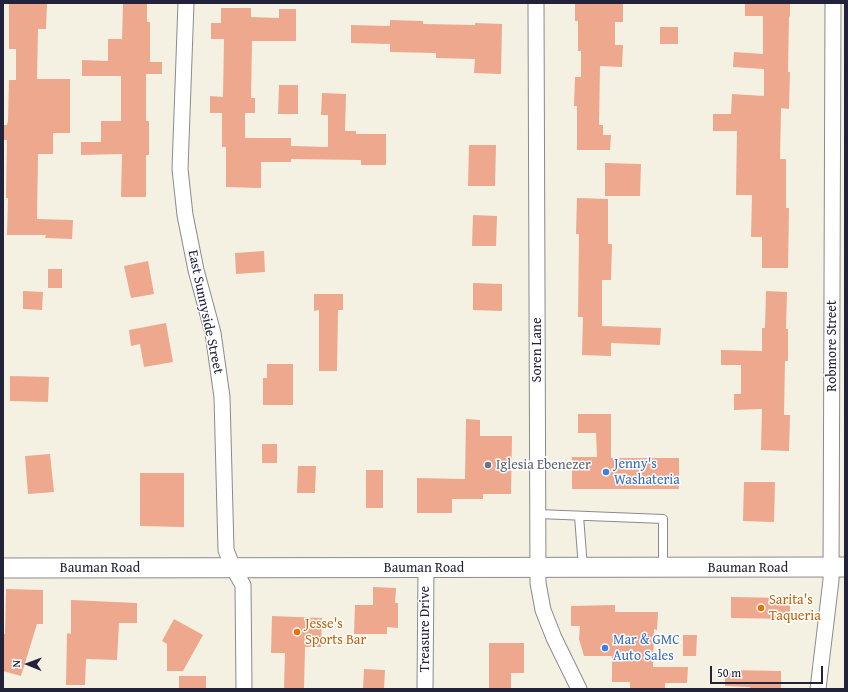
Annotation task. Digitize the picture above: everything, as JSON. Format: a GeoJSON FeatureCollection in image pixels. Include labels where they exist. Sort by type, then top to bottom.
{"type":"FeatureCollection","features":[{"type":"Feature","properties":{"kind":"street","name":"East Sunnyside Street"},"geometry":{"type":"LineString","coordinates":[[186,3],[180,169],[185,215],[196,270],[213,333],[222,397],[226,550],[243,585],[244,689]]}},
{"type":"Feature","properties":{"kind":"street","name":"Soren Lane"},"geometry":{"type":"LineString","coordinates":[[536,3],[538,583],[543,610],[554,638],[579,689]]}},
{"type":"Feature","properties":{"kind":"street","name":"Robmore Street"},"geometry":{"type":"LineString","coordinates":[[818,689],[830,596],[838,567],[834,3]]}},
{"type":"Feature","properties":{"kind":"street","name":"Bauman Road"},"geometry":{"type":"LineString","coordinates":[[3,568],[838,567]]}},
{"type":"Feature","properties":{"kind":"street","name":"Treasure Drive"},"geometry":{"type":"LineString","coordinates":[[425,689],[426,568]]}},
{"type":"Feature","properties":{"kind":"lane"},"geometry":{"type":"LineString","coordinates":[[538,514],[663,518],[663,568]]}},
{"type":"Feature","properties":{"kind":"lane"},"geometry":{"type":"LineString","coordinates":[[579,516],[583,568]]}},
{"type":"Feature","properties":{"kind":"building"},"geometry":{"type":"Polygon","coordinates":[[[123,3],[147,3],[147,22],[150,22],[150,62],[162,62],[162,74],[146,74],[146,121],[149,121],[149,155],[146,155],[146,197],[121,197],[122,154],[81,155],[81,142],[101,142],[101,121],[121,121],[121,76],[82,76],[82,60],[108,61],[108,39],[122,39],[123,3]]]}},
{"type":"Feature","properties":{"kind":"building"},"geometry":{"type":"Polygon","coordinates":[[[575,3],[623,3],[623,22],[615,22],[615,45],[623,45],[622,67],[600,66],[599,125],[603,125],[603,135],[611,135],[610,150],[577,150],[577,106],[574,106],[575,77],[581,77],[581,51],[578,51],[578,21],[575,21],[575,3]]]}},
{"type":"Feature","properties":{"kind":"building"},"geometry":{"type":"Polygon","coordinates":[[[745,3],[790,3],[788,72],[790,72],[789,109],[781,108],[780,159],[786,159],[786,208],[789,208],[788,268],[762,268],[762,237],[751,237],[752,195],[736,195],[737,131],[713,131],[713,114],[731,114],[732,94],[764,96],[764,69],[733,67],[734,52],[763,54],[763,16],[745,16],[745,3]]]}},
{"type":"Feature","properties":{"kind":"building"},"geometry":{"type":"Polygon","coordinates":[[[9,4],[47,4],[46,29],[38,29],[37,79],[70,79],[70,133],[53,133],[53,154],[38,154],[37,219],[73,220],[72,239],[45,238],[46,235],[7,235],[7,140],[3,140],[3,125],[7,125],[8,121],[9,80],[16,80],[16,49],[9,49],[9,4]]]}},
{"type":"Feature","properties":{"kind":"building"},"geometry":{"type":"Polygon","coordinates":[[[221,8],[251,8],[251,17],[279,18],[279,9],[296,9],[296,41],[252,41],[251,98],[255,98],[255,113],[245,113],[245,138],[291,138],[291,146],[328,147],[328,115],[321,115],[322,93],[346,94],[345,131],[356,131],[356,134],[386,134],[386,165],[361,165],[361,160],[291,159],[291,162],[261,162],[261,188],[226,187],[226,147],[222,147],[222,113],[210,113],[210,96],[223,97],[224,39],[211,39],[211,23],[221,23],[221,8]]]}},
{"type":"Feature","properties":{"kind":"building"},"geometry":{"type":"Polygon","coordinates":[[[390,20],[423,21],[423,24],[502,24],[501,74],[474,73],[475,59],[436,58],[436,53],[390,52],[390,44],[351,43],[351,25],[390,26],[390,20]]]}},
{"type":"Feature","properties":{"kind":"building"},"geometry":{"type":"Polygon","coordinates":[[[660,27],[678,27],[678,44],[660,44],[660,27]]]}},
{"type":"Feature","properties":{"kind":"building"},"geometry":{"type":"Polygon","coordinates":[[[279,85],[298,85],[298,114],[278,114],[279,85]]]}},
{"type":"Feature","properties":{"kind":"building"},"geometry":{"type":"Polygon","coordinates":[[[469,145],[496,145],[495,186],[468,186],[469,145]]]}},
{"type":"Feature","properties":{"kind":"building"},"geometry":{"type":"Polygon","coordinates":[[[605,163],[641,164],[640,196],[605,196],[605,163]]]}},
{"type":"Feature","properties":{"kind":"building"},"geometry":{"type":"Polygon","coordinates":[[[577,198],[608,199],[608,244],[612,244],[611,280],[602,280],[602,326],[661,328],[660,345],[611,343],[611,356],[582,355],[583,317],[578,317],[579,234],[576,234],[577,198]]]}},
{"type":"Feature","properties":{"kind":"building"},"geometry":{"type":"Polygon","coordinates":[[[473,215],[497,216],[496,246],[472,246],[473,215]]]}},
{"type":"Feature","properties":{"kind":"building"},"geometry":{"type":"Polygon","coordinates":[[[264,251],[265,272],[236,274],[235,253],[264,251]]]}},
{"type":"Feature","properties":{"kind":"building"},"geometry":{"type":"Polygon","coordinates":[[[148,261],[154,294],[131,298],[124,266],[148,261]]]}},
{"type":"Feature","properties":{"kind":"building"},"geometry":{"type":"Polygon","coordinates":[[[48,269],[62,269],[62,288],[48,288],[48,269]]]}},
{"type":"Feature","properties":{"kind":"building"},"geometry":{"type":"Polygon","coordinates":[[[473,283],[502,284],[502,311],[473,310],[473,283]]]}},
{"type":"Feature","properties":{"kind":"building"},"geometry":{"type":"Polygon","coordinates":[[[23,291],[43,292],[42,310],[23,309],[23,291]]]}},
{"type":"Feature","properties":{"kind":"building"},"geometry":{"type":"Polygon","coordinates":[[[766,291],[787,292],[786,329],[788,329],[788,361],[785,361],[784,415],[790,415],[789,451],[761,450],[762,409],[734,410],[734,394],[741,394],[741,365],[721,365],[721,350],[762,351],[762,328],[765,328],[766,291]]]}},
{"type":"Feature","properties":{"kind":"building"},"geometry":{"type":"Polygon","coordinates":[[[314,294],[343,294],[343,310],[338,310],[337,371],[319,371],[319,310],[314,311],[314,294]]]}},
{"type":"Feature","properties":{"kind":"building"},"geometry":{"type":"Polygon","coordinates":[[[166,323],[173,362],[144,367],[140,344],[131,346],[129,330],[166,323]]]}},
{"type":"Feature","properties":{"kind":"building"},"geometry":{"type":"Polygon","coordinates":[[[267,364],[293,364],[293,405],[263,405],[263,378],[267,378],[267,364]]]}},
{"type":"Feature","properties":{"kind":"building"},"geometry":{"type":"Polygon","coordinates":[[[10,376],[49,377],[48,402],[10,401],[10,376]]]}},
{"type":"Feature","properties":{"kind":"building"},"geometry":{"type":"Polygon","coordinates":[[[578,414],[611,414],[611,458],[679,458],[679,489],[572,489],[572,457],[597,457],[596,433],[578,433],[578,414]]]}},
{"type":"Feature","properties":{"kind":"building","name":"Iglesia Ebenezer"},"geometry":{"type":"Polygon","coordinates":[[[466,419],[480,420],[480,436],[512,436],[511,494],[483,494],[483,499],[452,499],[452,513],[417,513],[417,478],[465,479],[466,419]]]}},
{"type":"Feature","properties":{"kind":"building"},"geometry":{"type":"Polygon","coordinates":[[[262,444],[277,444],[277,463],[262,463],[262,444]]]}},
{"type":"Feature","properties":{"kind":"building"},"geometry":{"type":"Polygon","coordinates":[[[50,454],[54,492],[28,494],[25,456],[50,454]]]}},
{"type":"Feature","properties":{"kind":"building"},"geometry":{"type":"Polygon","coordinates":[[[298,466],[316,466],[315,493],[297,493],[298,466]]]}},
{"type":"Feature","properties":{"kind":"building"},"geometry":{"type":"Polygon","coordinates":[[[366,470],[383,470],[383,508],[366,508],[366,470]]]}},
{"type":"Feature","properties":{"kind":"building"},"geometry":{"type":"Polygon","coordinates":[[[140,473],[184,473],[184,527],[140,526],[140,473]]]}},
{"type":"Feature","properties":{"kind":"building"},"geometry":{"type":"Polygon","coordinates":[[[744,482],[775,482],[774,522],[743,521],[744,482]]]}},
{"type":"Feature","properties":{"kind":"building"},"geometry":{"type":"Polygon","coordinates":[[[373,587],[396,588],[395,603],[398,603],[398,628],[387,627],[387,634],[354,634],[355,605],[373,605],[373,587]]]}},
{"type":"Feature","properties":{"kind":"building"},"geometry":{"type":"Polygon","coordinates":[[[6,589],[43,590],[43,624],[37,624],[21,676],[3,671],[3,634],[5,634],[6,589]]]}},
{"type":"Feature","properties":{"kind":"building","name":"Sarita's Taqueria"},"geometry":{"type":"Polygon","coordinates":[[[731,597],[790,598],[790,619],[731,618],[731,597]]]}},
{"type":"Feature","properties":{"kind":"building"},"geometry":{"type":"Polygon","coordinates":[[[71,600],[137,603],[137,623],[119,623],[117,660],[86,659],[85,685],[66,685],[67,633],[71,634],[71,600]]]}},
{"type":"Feature","properties":{"kind":"building"},"geometry":{"type":"Polygon","coordinates":[[[615,605],[615,612],[658,612],[657,630],[654,629],[653,667],[688,667],[687,683],[665,683],[665,689],[630,689],[630,682],[612,682],[612,656],[584,656],[579,639],[580,626],[571,626],[571,606],[615,605]]]}},
{"type":"Feature","properties":{"kind":"building","name":"Jesse's Sports Bar"},"geometry":{"type":"Polygon","coordinates":[[[272,616],[322,618],[321,647],[305,647],[304,689],[284,689],[285,653],[271,653],[272,616]]]}},
{"type":"Feature","properties":{"kind":"building"},"geometry":{"type":"Polygon","coordinates":[[[174,619],[203,635],[183,671],[167,671],[167,644],[162,641],[174,619]]]}},
{"type":"Feature","properties":{"kind":"building"},"geometry":{"type":"Polygon","coordinates":[[[683,635],[697,635],[696,656],[683,656],[683,635]]]}},
{"type":"Feature","properties":{"kind":"building"},"geometry":{"type":"Polygon","coordinates":[[[489,643],[524,643],[524,673],[511,673],[511,689],[489,689],[489,643]]]}},
{"type":"Feature","properties":{"kind":"building"},"geometry":{"type":"Polygon","coordinates":[[[364,669],[385,670],[384,689],[363,689],[364,669]]]}},
{"type":"Feature","properties":{"kind":"building"},"geometry":{"type":"Polygon","coordinates":[[[725,670],[781,671],[781,689],[750,689],[750,687],[725,686],[725,670]]]}},
{"type":"Feature","properties":{"kind":"building"},"geometry":{"type":"Polygon","coordinates":[[[179,676],[206,676],[206,689],[179,689],[179,676]]]}},
{"type":"Feature","properties":{"kind":"place","name":"Iglesia Ebenezer"},"geometry":{"type":"Point","coordinates":[488,465]}},
{"type":"Feature","properties":{"kind":"place","name":"Jenny's Washateria"},"geometry":{"type":"Point","coordinates":[606,472]}},
{"type":"Feature","properties":{"kind":"place","name":"Sarita's Taqueria"},"geometry":{"type":"Point","coordinates":[761,608]}},
{"type":"Feature","properties":{"kind":"place","name":"Jesse's Sports Bar"},"geometry":{"type":"Point","coordinates":[297,632]}},
{"type":"Feature","properties":{"kind":"place","name":"Mar & GMC Auto Sales"},"geometry":{"type":"Point","coordinates":[605,648]}}]}
